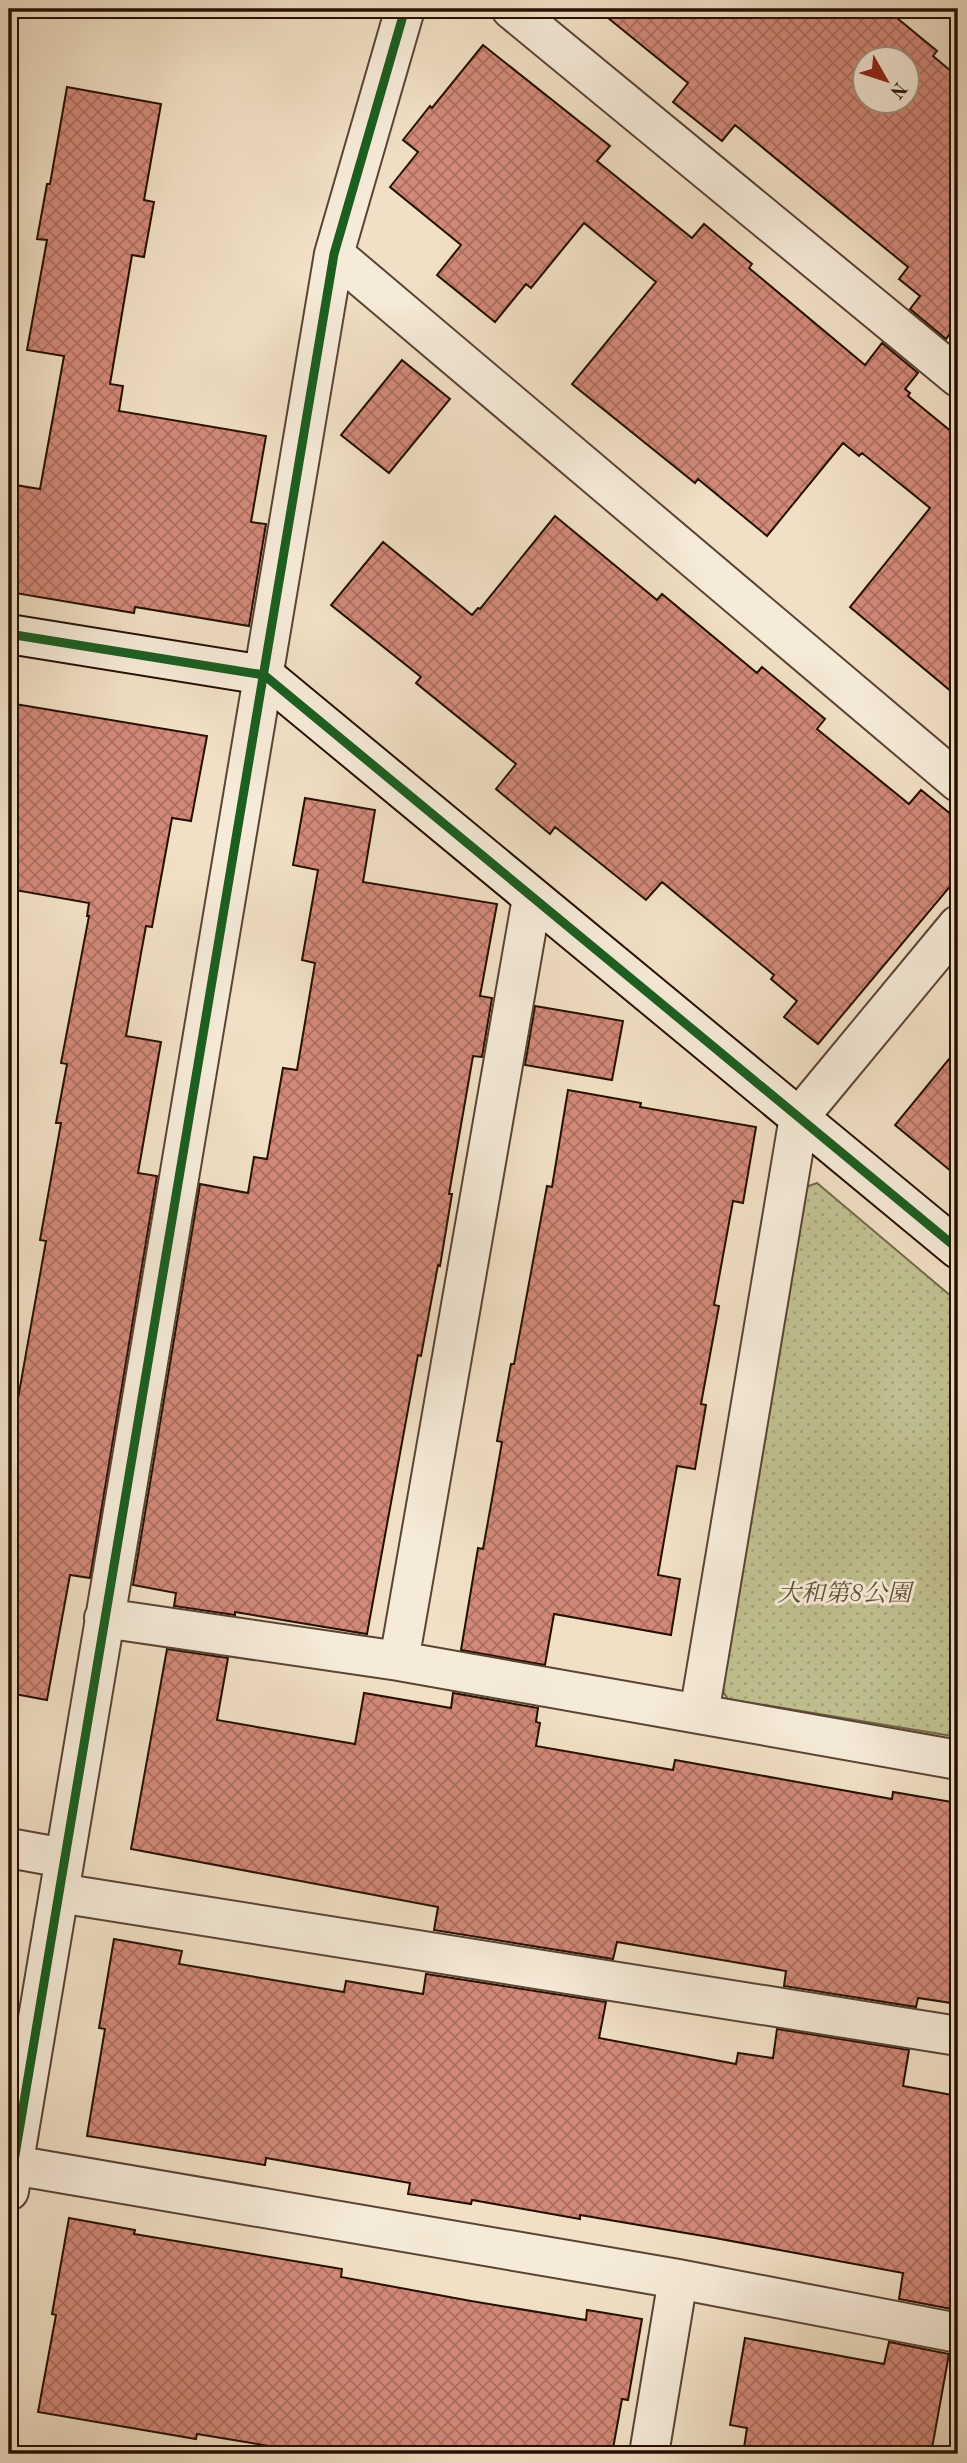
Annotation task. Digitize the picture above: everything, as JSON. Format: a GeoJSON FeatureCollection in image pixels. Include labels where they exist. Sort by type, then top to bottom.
{"type":"FeatureCollection","features":[{"type":"Feature","properties":{"kind":"street"},"geometry":{"type":"LineString","coordinates":[[405,9],[334,254],[11,2178],[678,2279],[958,2333]]}},
{"type":"Feature","properties":{"kind":"street"},"geometry":{"type":"LineString","coordinates":[[510,9],[958,377]]}},
{"type":"Feature","properties":{"kind":"street"},"geometry":{"type":"LineString","coordinates":[[334,254],[958,782]]}},
{"type":"Feature","properties":{"kind":"street"},"geometry":{"type":"LineString","coordinates":[[9,634],[264,675],[958,1249]]}},
{"type":"Feature","properties":{"kind":"street"},"geometry":{"type":"LineString","coordinates":[[399,1661],[533,898]]}},
{"type":"Feature","properties":{"kind":"street"},"geometry":{"type":"LineString","coordinates":[[699,1714],[799,1117],[958,925]]}},
{"type":"Feature","properties":{"kind":"street"},"geometry":{"type":"LineString","coordinates":[[104,1618],[399,1661],[958,1760]]}},
{"type":"Feature","properties":{"kind":"street"},"geometry":{"type":"LineString","coordinates":[[9,1848],[62,1875],[958,2036]]}},
{"type":"Feature","properties":{"kind":"street"},"geometry":{"type":"LineString","coordinates":[[649,2454],[678,2279]]}},
{"type":"Feature","properties":{"kind":"green space","name":"大和第8公園"},"geometry":{"type":"Polygon","coordinates":[[[817,1183],[958,1302],[958,1737],[728,1699],[715,1680],[792,1192],[817,1183]]]}},
{"type":"Feature","properties":{"kind":"building"},"geometry":{"type":"Polygon","coordinates":[[[597,9],[886,9],[937,51],[933,56],[958,77],[958,327],[956,325],[946,339],[910,309],[920,296],[899,279],[908,267],[735,125],[722,141],[673,102],[688,83],[597,9]]]}},
{"type":"Feature","properties":{"kind":"building"},"geometry":{"type":"Polygon","coordinates":[[[483,45],[610,146],[597,161],[692,238],[704,224],[752,264],[749,268],[865,365],[882,343],[918,373],[905,389],[910,393],[908,396],[958,437],[958,697],[850,607],[930,508],[862,453],[859,456],[843,443],[767,536],[698,479],[695,483],[572,384],[656,282],[584,223],[531,288],[526,284],[495,322],[437,275],[461,245],[390,187],[418,152],[403,140],[483,45]]]}},
{"type":"Feature","properties":{"kind":"building"},"geometry":{"type":"Polygon","coordinates":[[[67,87],[161,104],[144,200],[154,202],[144,257],[132,255],[110,384],[123,386],[119,411],[266,436],[251,522],[266,524],[249,626],[135,607],[134,613],[9,592],[9,484],[40,489],[64,356],[27,350],[47,240],[37,239],[47,184],[50,184],[67,87]]]}},
{"type":"Feature","properties":{"kind":"building"},"geometry":{"type":"Polygon","coordinates":[[[402,360],[450,399],[389,473],[341,435],[402,360]]]}},
{"type":"Feature","properties":{"kind":"building"},"geometry":{"type":"Polygon","coordinates":[[[555,516],[657,600],[662,594],[757,673],[762,667],[825,719],[817,729],[909,804],[921,790],[958,820],[958,877],[818,1044],[784,1017],[797,1001],[771,979],[774,975],[662,882],[646,900],[555,827],[550,834],[496,789],[516,764],[416,683],[421,677],[331,605],[383,542],[472,615],[480,609],[555,516]]]}},
{"type":"Feature","properties":{"kind":"building"},"geometry":{"type":"Polygon","coordinates":[[[9,703],[207,736],[191,821],[172,818],[152,927],[146,926],[126,1036],[161,1042],[138,1173],[157,1176],[90,1578],[70,1575],[47,1700],[9,1693],[9,1449],[46,1241],[40,1240],[61,1123],[56,1123],[67,1064],[61,1063],[89,916],[89,903],[9,889],[9,703]]]}},
{"type":"Feature","properties":{"kind":"building"},"geometry":{"type":"Polygon","coordinates":[[[305,798],[375,810],[363,882],[497,904],[480,996],[492,998],[482,1057],[473,1056],[449,1194],[452,1194],[440,1266],[438,1265],[421,1356],[418,1355],[367,1634],[235,1612],[235,1615],[174,1606],[176,1593],[133,1585],[200,1184],[248,1193],[254,1157],[267,1159],[283,1068],[297,1070],[315,963],[302,960],[318,870],[293,865],[305,798]]]}},
{"type":"Feature","properties":{"kind":"building"},"geometry":{"type":"Polygon","coordinates":[[[535,1006],[623,1021],[612,1080],[525,1065],[535,1006]]]}},
{"type":"Feature","properties":{"kind":"building"},"geometry":{"type":"Polygon","coordinates":[[[958,1048],[958,1177],[895,1125],[958,1048]]]}},
{"type":"Feature","properties":{"kind":"building"},"geometry":{"type":"Polygon","coordinates":[[[568,1090],[641,1103],[640,1107],[756,1127],[743,1203],[733,1201],[714,1305],[719,1306],[701,1404],[706,1405],[695,1469],[677,1466],[658,1575],[680,1579],[671,1635],[554,1614],[545,1665],[461,1650],[478,1548],[483,1549],[502,1442],[497,1441],[511,1364],[514,1364],[547,1186],[552,1187],[568,1090]]]}},
{"type":"Feature","properties":{"kind":"building"},"geometry":{"type":"Polygon","coordinates":[[[167,1649],[228,1658],[217,1720],[355,1744],[364,1693],[451,1708],[453,1693],[538,1708],[536,1722],[540,1723],[536,1746],[673,1770],[675,1760],[892,1799],[893,1792],[958,1803],[958,2004],[918,1998],[916,2007],[784,1986],[786,1971],[617,1942],[613,1959],[434,1930],[438,1907],[131,1849],[167,1649]]]}},
{"type":"Feature","properties":{"kind":"building"},"geometry":{"type":"Polygon","coordinates":[[[114,1939],[182,1951],[179,1964],[344,1992],[346,1981],[423,1994],[426,1974],[606,2002],[599,2038],[736,2064],[738,2053],[773,2058],[777,2029],[909,2050],[903,2086],[958,2096],[957,2310],[899,2299],[903,2273],[580,2215],[580,2219],[472,2200],[471,2204],[408,2194],[410,2183],[266,2158],[265,2165],[87,2136],[105,2029],[99,2028],[114,1939]]]}},
{"type":"Feature","properties":{"kind":"building"},"geometry":{"type":"Polygon","coordinates":[[[69,2218],[135,2230],[134,2234],[342,2269],[341,2277],[471,2301],[586,2320],[587,2310],[642,2319],[628,2400],[622,2399],[612,2454],[317,2454],[197,2434],[196,2439],[38,2412],[56,2315],[52,2314],[69,2218]]]}},
{"type":"Feature","properties":{"kind":"building"},"geometry":{"type":"Polygon","coordinates":[[[745,2338],[884,2364],[889,2342],[949,2354],[931,2454],[743,2454],[747,2428],[730,2425],[745,2338]]]}},
{"type":"Feature","properties":{"kind":"cycle path"},"geometry":{"type":"LineString","coordinates":[[9,2191],[334,254],[405,9]]}},
{"type":"Feature","properties":{"kind":"cycle path"},"geometry":{"type":"LineString","coordinates":[[9,634],[264,675],[958,1249]]}}]}
